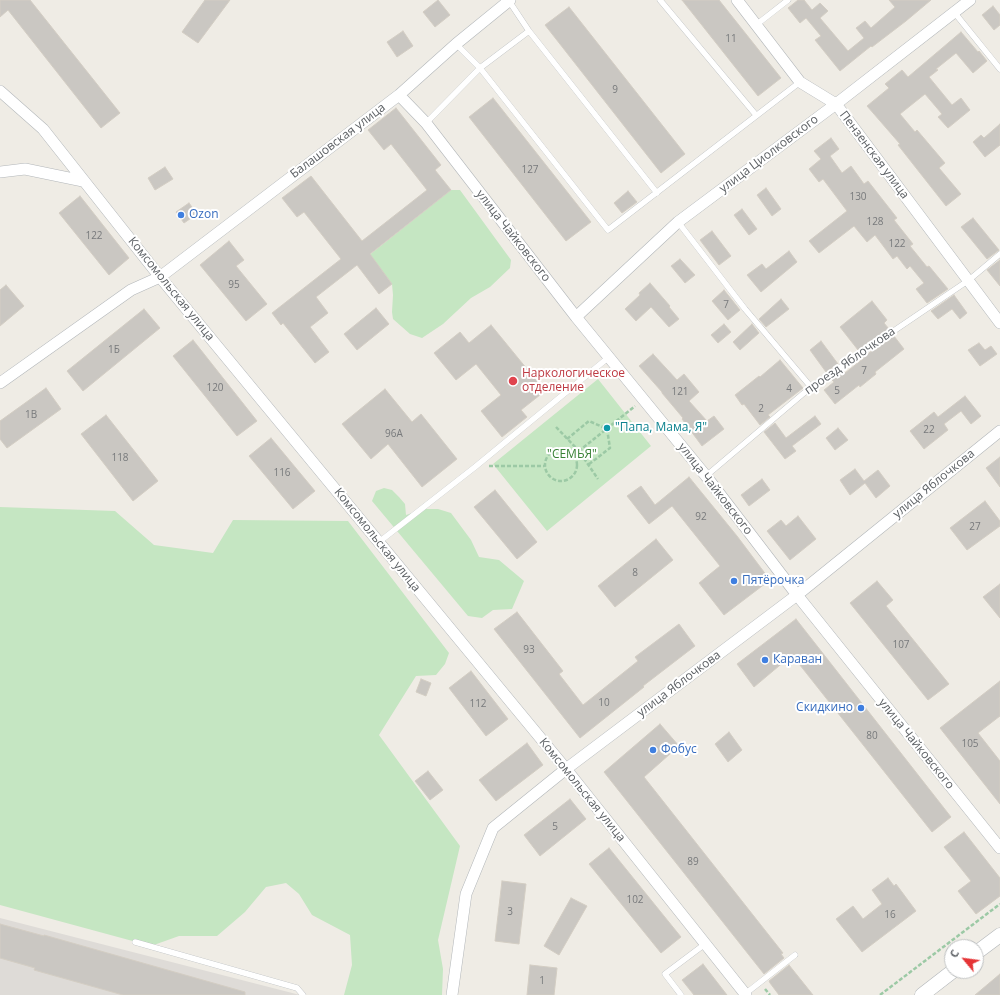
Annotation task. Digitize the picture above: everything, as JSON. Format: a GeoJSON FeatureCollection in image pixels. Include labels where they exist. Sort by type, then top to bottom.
{"type":"FeatureCollection","features":[{"type":"Feature","properties":{"kind":"street","name":"Пензенская улица"},"geometry":{"type":"LineString","coordinates":[[737,0],[800,82],[836,104],[1000,323]]}},
{"type":"Feature","properties":{"kind":"street","name":"улица Циолковского"},"geometry":{"type":"LineString","coordinates":[[576,317],[678,222],[836,104],[970,0]]}},
{"type":"Feature","properties":{"kind":"street","name":"Балашовская улица"},"geometry":{"type":"LineString","coordinates":[[0,383],[131,290],[160,277],[399,95],[456,44],[510,1]]}},
{"type":"Feature","properties":{"kind":"street","name":"Комсомольская улица"},"geometry":{"type":"LineString","coordinates":[[0,92],[43,129],[160,277],[566,769],[745,994]]}},
{"type":"Feature","properties":{"kind":"street","name":"улица Чайковского"},"geometry":{"type":"LineString","coordinates":[[399,95],[426,123],[576,317],[706,476],[797,595],[1000,848]]}},
{"type":"Feature","properties":{"kind":"street"},"geometry":{"type":"LineString","coordinates":[[0,172],[25,169],[83,181]]}},
{"type":"Feature","properties":{"kind":"street","name":"улица Яблочкова"},"geometry":{"type":"LineString","coordinates":[[452,995],[466,894],[493,828],[566,769],[797,595],[1000,431]]}},
{"type":"Feature","properties":{"kind":"street"},"geometry":{"type":"LineString","coordinates":[[984,947],[1000,935]]}},
{"type":"Feature","properties":{"kind":"street"},"geometry":{"type":"LineString","coordinates":[[922,995],[944,978]]}},
{"type":"Feature","properties":{"kind":"lane"},"geometry":{"type":"LineString","coordinates":[[660,0],[756,116]]}},
{"type":"Feature","properties":{"kind":"lane"},"geometry":{"type":"LineString","coordinates":[[756,25],[788,0]]}},
{"type":"Feature","properties":{"kind":"lane"},"geometry":{"type":"LineString","coordinates":[[510,1],[529,31],[657,193]]}},
{"type":"Feature","properties":{"kind":"lane"},"geometry":{"type":"LineString","coordinates":[[954,12],[1000,69]]}},
{"type":"Feature","properties":{"kind":"lane"},"geometry":{"type":"LineString","coordinates":[[426,123],[480,68],[529,31]]}},
{"type":"Feature","properties":{"kind":"lane"},"geometry":{"type":"LineString","coordinates":[[456,44],[480,68],[608,230],[800,82]]}},
{"type":"Feature","properties":{"kind":"lane"},"geometry":{"type":"LineString","coordinates":[[678,222],[745,309],[811,387]]}},
{"type":"Feature","properties":{"kind":"lane","name":"проезд Яблочкова"},"geometry":{"type":"LineString","coordinates":[[706,476],[811,387],[969,280],[1000,254]]}},
{"type":"Feature","properties":{"kind":"lane"},"geometry":{"type":"LineString","coordinates":[[378,542],[475,467],[609,357]]}},
{"type":"Feature","properties":{"kind":"lane"},"geometry":{"type":"LineString","coordinates":[[135,942],[297,988],[303,995]]}},
{"type":"Feature","properties":{"kind":"lane"},"geometry":{"type":"LineString","coordinates":[[681,995],[665,974],[705,944]]}},
{"type":"Feature","properties":{"kind":"lane"},"geometry":{"type":"LineString","coordinates":[[745,994],[795,955]]}},
{"type":"Feature","properties":{"kind":"path"},"geometry":{"type":"LineString","coordinates":[[574,455],[644,400]]}},
{"type":"Feature","properties":{"kind":"path"},"geometry":{"type":"LineString","coordinates":[[567,439],[589,421],[607,429]]}},
{"type":"Feature","properties":{"kind":"path"},"geometry":{"type":"LineString","coordinates":[[556,427],[579,451],[598,479]]}},
{"type":"Feature","properties":{"kind":"path"},"geometry":{"type":"LineString","coordinates":[[588,465],[610,448],[607,429]]}},
{"type":"Feature","properties":{"kind":"path"},"geometry":{"type":"LineString","coordinates":[[558,448],[568,450],[574,455],[577,463],[577,468],[571,478],[556,481],[547,474],[544,466],[548,454],[558,448]]}},
{"type":"Feature","properties":{"kind":"path"},"geometry":{"type":"LineString","coordinates":[[475,467],[544,466]]}},
{"type":"Feature","properties":{"kind":"path"},"geometry":{"type":"LineString","coordinates":[[880,995],[1000,904]]}},
{"type":"Feature","properties":{"kind":"shaded area"},"geometry":{"type":"Polygon","coordinates":[[[0,918],[300,995],[0,995],[0,918]]]}},
{"type":"Feature","properties":{"kind":"green space"},"geometry":{"type":"Polygon","coordinates":[[[451,190],[460,190],[511,260],[510,268],[490,287],[471,298],[443,324],[422,338],[410,334],[393,319],[392,284],[378,266],[363,260],[451,190]]]}},
{"type":"Feature","properties":{"kind":"green space","name":"\"СЕМЬЯ\""},"geometry":{"type":"Polygon","coordinates":[[[598,379],[651,446],[547,531],[493,464],[598,379]]]}},
{"type":"Feature","properties":{"kind":"green space"},"geometry":{"type":"Polygon","coordinates":[[[384,488],[392,490],[405,504],[406,515],[424,509],[438,509],[451,513],[471,540],[479,557],[499,560],[524,581],[512,609],[493,610],[482,618],[468,616],[372,501],[376,491],[384,488]]]}},
{"type":"Feature","properties":{"kind":"green space"},"geometry":{"type":"Polygon","coordinates":[[[0,507],[115,511],[154,545],[213,553],[233,520],[348,521],[449,653],[445,664],[436,675],[416,676],[379,735],[460,846],[438,940],[443,969],[442,995],[344,995],[352,965],[350,935],[312,915],[299,894],[286,883],[266,887],[245,912],[217,936],[179,936],[151,946],[0,905],[0,507]]]}},
{"type":"Feature","properties":{"kind":"building"},"geometry":{"type":"Polygon","coordinates":[[[0,0],[30,0],[120,113],[101,128],[8,10],[0,17],[0,0]]]}},
{"type":"Feature","properties":{"kind":"building"},"geometry":{"type":"Polygon","coordinates":[[[205,0],[230,0],[198,43],[182,32],[205,0]]]}},
{"type":"Feature","properties":{"kind":"building"},"geometry":{"type":"Polygon","coordinates":[[[438,0],[450,15],[435,27],[423,12],[438,0]]]}},
{"type":"Feature","properties":{"kind":"building"},"geometry":{"type":"Polygon","coordinates":[[[682,0],[719,0],[781,78],[758,96],[682,0]]]}},
{"type":"Feature","properties":{"kind":"building"},"geometry":{"type":"Polygon","coordinates":[[[798,0],[804,0],[812,10],[820,3],[828,11],[820,18],[848,51],[864,38],[856,28],[865,21],[871,28],[895,7],[889,0],[931,0],[840,71],[815,40],[821,36],[806,18],[800,23],[788,8],[798,0]]]}},
{"type":"Feature","properties":{"kind":"building"},"geometry":{"type":"Polygon","coordinates":[[[993,6],[1000,15],[1000,25],[994,30],[982,15],[993,6]]]}},
{"type":"Feature","properties":{"kind":"building"},"geometry":{"type":"Polygon","coordinates":[[[569,7],[685,154],[661,173],[545,25],[569,7]]]}},
{"type":"Feature","properties":{"kind":"building"},"geometry":{"type":"Polygon","coordinates":[[[403,31],[413,46],[397,57],[387,42],[403,31]]]}},
{"type":"Feature","properties":{"kind":"building"},"geometry":{"type":"Polygon","coordinates":[[[961,32],[987,61],[973,73],[956,53],[936,69],[938,70],[929,77],[952,105],[961,98],[970,110],[948,128],[938,117],[942,114],[925,94],[900,114],[915,132],[917,130],[945,163],[939,168],[961,194],[946,206],[898,145],[900,144],[867,106],[889,88],[885,84],[902,70],[908,77],[961,32]]]}},
{"type":"Feature","properties":{"kind":"building"},"geometry":{"type":"Polygon","coordinates":[[[493,98],[591,222],[566,241],[469,117],[493,98]]]}},
{"type":"Feature","properties":{"kind":"building"},"geometry":{"type":"Polygon","coordinates":[[[396,108],[441,165],[435,170],[451,190],[370,254],[392,284],[379,294],[357,265],[316,297],[328,313],[310,327],[329,352],[315,363],[283,323],[281,325],[272,313],[341,259],[304,212],[297,217],[282,198],[311,176],[362,241],[427,190],[391,144],[384,150],[368,130],[396,108]]]}},
{"type":"Feature","properties":{"kind":"building"},"geometry":{"type":"Polygon","coordinates":[[[1000,124],[1000,145],[985,157],[973,142],[981,135],[984,138],[1000,124]]]}},
{"type":"Feature","properties":{"kind":"building"},"geometry":{"type":"Polygon","coordinates":[[[831,138],[839,149],[830,156],[842,173],[851,166],[864,184],[868,181],[897,218],[894,220],[913,244],[910,246],[948,289],[927,303],[916,289],[924,283],[910,266],[907,269],[897,256],[893,259],[875,235],[867,242],[854,226],[819,253],[809,241],[847,211],[823,179],[819,182],[809,169],[821,159],[814,151],[831,138]]]}},
{"type":"Feature","properties":{"kind":"building"},"geometry":{"type":"Polygon","coordinates":[[[165,167],[173,179],[155,190],[148,178],[165,167]]]}},
{"type":"Feature","properties":{"kind":"building"},"geometry":{"type":"Polygon","coordinates":[[[766,188],[781,209],[772,216],[757,195],[766,188]]]}},
{"type":"Feature","properties":{"kind":"building"},"geometry":{"type":"Polygon","coordinates":[[[628,191],[637,202],[622,213],[614,203],[628,191]]]}},
{"type":"Feature","properties":{"kind":"building"},"geometry":{"type":"Polygon","coordinates":[[[80,196],[129,258],[109,275],[59,213],[80,196]]]}},
{"type":"Feature","properties":{"kind":"building"},"geometry":{"type":"Polygon","coordinates":[[[189,203],[197,214],[184,223],[176,212],[189,203]]]}},
{"type":"Feature","properties":{"kind":"building"},"geometry":{"type":"Polygon","coordinates":[[[742,209],[757,229],[749,235],[734,215],[742,209]]]}},
{"type":"Feature","properties":{"kind":"building"},"geometry":{"type":"Polygon","coordinates":[[[973,218],[999,250],[987,259],[961,227],[973,218]]]}},
{"type":"Feature","properties":{"kind":"building"},"geometry":{"type":"Polygon","coordinates":[[[712,231],[731,256],[719,265],[700,240],[712,231]]]}},
{"type":"Feature","properties":{"kind":"building"},"geometry":{"type":"Polygon","coordinates":[[[229,241],[244,260],[236,266],[267,304],[246,321],[200,265],[229,241]]]}},
{"type":"Feature","properties":{"kind":"building"},"geometry":{"type":"Polygon","coordinates":[[[789,251],[797,262],[761,292],[747,275],[762,264],[766,269],[789,251]]]}},
{"type":"Feature","properties":{"kind":"building"},"geometry":{"type":"Polygon","coordinates":[[[680,259],[695,275],[685,283],[671,266],[680,259]]]}},
{"type":"Feature","properties":{"kind":"building"},"geometry":{"type":"Polygon","coordinates":[[[1000,260],[1000,286],[987,270],[1000,260]]]}},
{"type":"Feature","properties":{"kind":"building"},"geometry":{"type":"Polygon","coordinates":[[[650,283],[679,319],[669,327],[651,307],[636,321],[625,309],[650,283]]]}},
{"type":"Feature","properties":{"kind":"building"},"geometry":{"type":"Polygon","coordinates":[[[6,285],[24,306],[0,326],[0,290],[6,285]]]}},
{"type":"Feature","properties":{"kind":"building"},"geometry":{"type":"Polygon","coordinates":[[[724,290],[740,310],[728,320],[712,301],[724,290]]]}},
{"type":"Feature","properties":{"kind":"building"},"geometry":{"type":"Polygon","coordinates":[[[954,295],[967,313],[960,319],[952,309],[938,319],[931,311],[954,295]]]}},
{"type":"Feature","properties":{"kind":"building"},"geometry":{"type":"Polygon","coordinates":[[[781,299],[789,309],[766,327],[759,319],[781,299]]]}},
{"type":"Feature","properties":{"kind":"building"},"geometry":{"type":"Polygon","coordinates":[[[872,301],[887,320],[884,323],[889,329],[858,350],[840,327],[872,301]]]}},
{"type":"Feature","properties":{"kind":"building"},"geometry":{"type":"Polygon","coordinates":[[[376,308],[389,324],[357,350],[344,334],[376,308]]]}},
{"type":"Feature","properties":{"kind":"building"},"geometry":{"type":"Polygon","coordinates":[[[144,309],[160,328],[83,391],[67,371],[144,309]]]}},
{"type":"Feature","properties":{"kind":"building"},"geometry":{"type":"Polygon","coordinates":[[[724,324],[731,332],[718,343],[711,335],[724,324]]]}},
{"type":"Feature","properties":{"kind":"building"},"geometry":{"type":"Polygon","coordinates":[[[752,324],[759,333],[740,350],[733,342],[752,324]]]}},
{"type":"Feature","properties":{"kind":"building","name":"Наркологическое отделение"},"geometry":{"type":"Polygon","coordinates":[[[491,325],[545,391],[521,410],[527,417],[502,437],[481,411],[501,395],[476,364],[456,380],[434,353],[460,332],[469,343],[491,325]]]}},
{"type":"Feature","properties":{"kind":"building"},"geometry":{"type":"Polygon","coordinates":[[[894,336],[904,349],[875,372],[876,374],[860,387],[859,385],[835,404],[824,390],[834,382],[831,379],[843,370],[845,373],[864,358],[863,357],[894,336]]]}},
{"type":"Feature","properties":{"kind":"building"},"geometry":{"type":"Polygon","coordinates":[[[193,340],[257,421],[237,436],[173,356],[193,340]]]}},
{"type":"Feature","properties":{"kind":"building"},"geometry":{"type":"Polygon","coordinates":[[[821,341],[838,364],[826,372],[810,350],[821,341]]]}},
{"type":"Feature","properties":{"kind":"building"},"geometry":{"type":"Polygon","coordinates":[[[979,343],[985,350],[991,346],[997,354],[980,366],[968,350],[979,343]]]}},
{"type":"Feature","properties":{"kind":"building"},"geometry":{"type":"Polygon","coordinates":[[[653,354],[677,380],[684,374],[699,392],[689,401],[707,421],[714,416],[724,429],[702,446],[682,419],[683,418],[639,366],[653,354]]]}},
{"type":"Feature","properties":{"kind":"building"},"geometry":{"type":"Polygon","coordinates":[[[780,360],[803,388],[768,415],[770,417],[760,425],[735,395],[780,360]]]}},
{"type":"Feature","properties":{"kind":"building"},"geometry":{"type":"Polygon","coordinates":[[[46,388],[61,409],[7,448],[0,439],[0,421],[46,388]]]}},
{"type":"Feature","properties":{"kind":"building"},"geometry":{"type":"Polygon","coordinates":[[[385,389],[412,422],[421,414],[457,459],[422,487],[388,444],[371,459],[342,424],[385,389]]]}},
{"type":"Feature","properties":{"kind":"building"},"geometry":{"type":"Polygon","coordinates":[[[965,396],[981,416],[971,424],[961,411],[944,424],[948,430],[924,449],[910,431],[934,412],[938,417],[965,396]]]}},
{"type":"Feature","properties":{"kind":"building"},"geometry":{"type":"Polygon","coordinates":[[[106,415],[158,481],[133,501],[81,434],[106,415]]]}},
{"type":"Feature","properties":{"kind":"building"},"geometry":{"type":"Polygon","coordinates":[[[815,416],[821,424],[792,446],[796,451],[785,459],[764,432],[775,423],[786,438],[815,416]]]}},
{"type":"Feature","properties":{"kind":"building"},"geometry":{"type":"Polygon","coordinates":[[[838,428],[848,440],[835,450],[826,438],[838,428]]]}},
{"type":"Feature","properties":{"kind":"building"},"geometry":{"type":"Polygon","coordinates":[[[271,438],[315,491],[293,509],[249,456],[271,438]]]}},
{"type":"Feature","properties":{"kind":"building"},"geometry":{"type":"Polygon","coordinates":[[[1000,457],[1000,487],[986,468],[1000,457]]]}},
{"type":"Feature","properties":{"kind":"building"},"geometry":{"type":"Polygon","coordinates":[[[855,469],[864,481],[878,470],[890,486],[876,498],[865,483],[850,495],[840,480],[855,469]]]}},
{"type":"Feature","properties":{"kind":"building"},"geometry":{"type":"Polygon","coordinates":[[[689,477],[737,536],[770,580],[724,615],[699,583],[720,566],[672,506],[649,524],[627,496],[641,486],[655,505],[689,477]]]}},
{"type":"Feature","properties":{"kind":"building"},"geometry":{"type":"Polygon","coordinates":[[[762,479],[770,490],[749,506],[741,495],[762,479]]]}},
{"type":"Feature","properties":{"kind":"building"},"geometry":{"type":"Polygon","coordinates":[[[495,490],[537,542],[517,559],[474,507],[495,490]]]}},
{"type":"Feature","properties":{"kind":"building"},"geometry":{"type":"Polygon","coordinates":[[[985,501],[1000,521],[1000,526],[967,550],[950,528],[985,501]]]}},
{"type":"Feature","properties":{"kind":"building"},"geometry":{"type":"Polygon","coordinates":[[[798,516],[816,539],[790,560],[767,531],[781,520],[786,526],[798,516]]]}},
{"type":"Feature","properties":{"kind":"building"},"geometry":{"type":"Polygon","coordinates":[[[656,539],[673,560],[615,607],[598,586],[656,539]]]}},
{"type":"Feature","properties":{"kind":"building"},"geometry":{"type":"Polygon","coordinates":[[[877,581],[893,600],[886,606],[949,684],[928,700],[850,603],[877,581]]]}},
{"type":"Feature","properties":{"kind":"building"},"geometry":{"type":"Polygon","coordinates":[[[1000,584],[1000,618],[983,597],[1000,584]]]}},
{"type":"Feature","properties":{"kind":"building"},"geometry":{"type":"Polygon","coordinates":[[[517,612],[563,671],[559,674],[583,705],[638,661],[635,657],[679,624],[695,646],[643,686],[644,687],[580,738],[494,629],[517,612]]]}},
{"type":"Feature","properties":{"kind":"building"},"geometry":{"type":"Polygon","coordinates":[[[796,619],[951,817],[932,832],[792,655],[754,687],[737,664],[796,619]]]}},
{"type":"Feature","properties":{"kind":"building"},"geometry":{"type":"Polygon","coordinates":[[[471,671],[508,719],[486,736],[449,688],[471,671]]]}},
{"type":"Feature","properties":{"kind":"building"},"geometry":{"type":"Polygon","coordinates":[[[421,679],[431,683],[426,696],[416,692],[421,679]]]}},
{"type":"Feature","properties":{"kind":"building"},"geometry":{"type":"Polygon","coordinates":[[[1000,681],[1000,716],[978,733],[1000,761],[1000,804],[940,728],[1000,681]]]}},
{"type":"Feature","properties":{"kind":"building"},"geometry":{"type":"Polygon","coordinates":[[[660,724],[679,746],[644,777],[783,953],[781,954],[784,958],[764,974],[604,772],[660,724]]]}},
{"type":"Feature","properties":{"kind":"building"},"geometry":{"type":"Polygon","coordinates":[[[729,732],[742,750],[728,762],[715,744],[729,732]]]}},
{"type":"Feature","properties":{"kind":"building"},"geometry":{"type":"Polygon","coordinates":[[[527,743],[543,765],[496,801],[479,780],[527,743]]]}},
{"type":"Feature","properties":{"kind":"building"},"geometry":{"type":"Polygon","coordinates":[[[428,771],[443,790],[430,800],[415,781],[428,771]]]}},
{"type":"Feature","properties":{"kind":"building"},"geometry":{"type":"Polygon","coordinates":[[[570,799],[586,819],[540,856],[524,835],[570,799]]]}},
{"type":"Feature","properties":{"kind":"building"},"geometry":{"type":"Polygon","coordinates":[[[964,832],[1000,878],[1000,896],[976,914],[958,891],[971,881],[944,847],[964,832]]]}},
{"type":"Feature","properties":{"kind":"building"},"geometry":{"type":"Polygon","coordinates":[[[609,848],[681,937],[661,953],[589,864],[609,848]]]}},
{"type":"Feature","properties":{"kind":"building"},"geometry":{"type":"Polygon","coordinates":[[[888,878],[894,886],[896,884],[916,911],[862,952],[836,919],[853,906],[863,919],[882,904],[872,890],[888,878]]]}},
{"type":"Feature","properties":{"kind":"building"},"geometry":{"type":"Polygon","coordinates":[[[502,881],[526,884],[519,944],[495,941],[502,881]]]}},
{"type":"Feature","properties":{"kind":"building"},"geometry":{"type":"Polygon","coordinates":[[[571,898],[587,906],[559,955],[544,946],[571,898]]]}},
{"type":"Feature","properties":{"kind":"building"},"geometry":{"type":"Polygon","coordinates":[[[0,924],[245,992],[245,995],[123,995],[34,970],[35,968],[0,958],[0,924]]]}},
{"type":"Feature","properties":{"kind":"building"},"geometry":{"type":"Polygon","coordinates":[[[703,964],[727,995],[694,995],[682,980],[703,964]]]}},
{"type":"Feature","properties":{"kind":"building"},"geometry":{"type":"Polygon","coordinates":[[[530,965],[557,968],[554,995],[527,995],[530,965]]]}},
{"type":"Feature","properties":{"kind":"building"},"geometry":{"type":"Polygon","coordinates":[[[789,965],[813,995],[779,995],[769,981],[789,965]]]}},
{"type":"Feature","properties":{"kind":"building"},"geometry":{"type":"Polygon","coordinates":[[[1000,974],[1000,995],[975,995],[1000,974]]]}},
{"type":"Feature","properties":{"kind":"place","name":"Ozon"},"geometry":{"type":"Point","coordinates":[181,215]}},
{"type":"Feature","properties":{"kind":"place","name":"Наркологическое отделение"},"geometry":{"type":"Point","coordinates":[513,381]}},
{"type":"Feature","properties":{"kind":"place","name":"\"Папа, Мама, Я\""},"geometry":{"type":"Point","coordinates":[607,428]}},
{"type":"Feature","properties":{"kind":"place","name":"Пятёрочка"},"geometry":{"type":"Point","coordinates":[734,581]}},
{"type":"Feature","properties":{"kind":"place","name":"Караван"},"geometry":{"type":"Point","coordinates":[765,660]}},
{"type":"Feature","properties":{"kind":"place","name":"Скидкино"},"geometry":{"type":"Point","coordinates":[861,708]}},
{"type":"Feature","properties":{"kind":"place","name":"Фобус"},"geometry":{"type":"Point","coordinates":[653,750]}}]}
